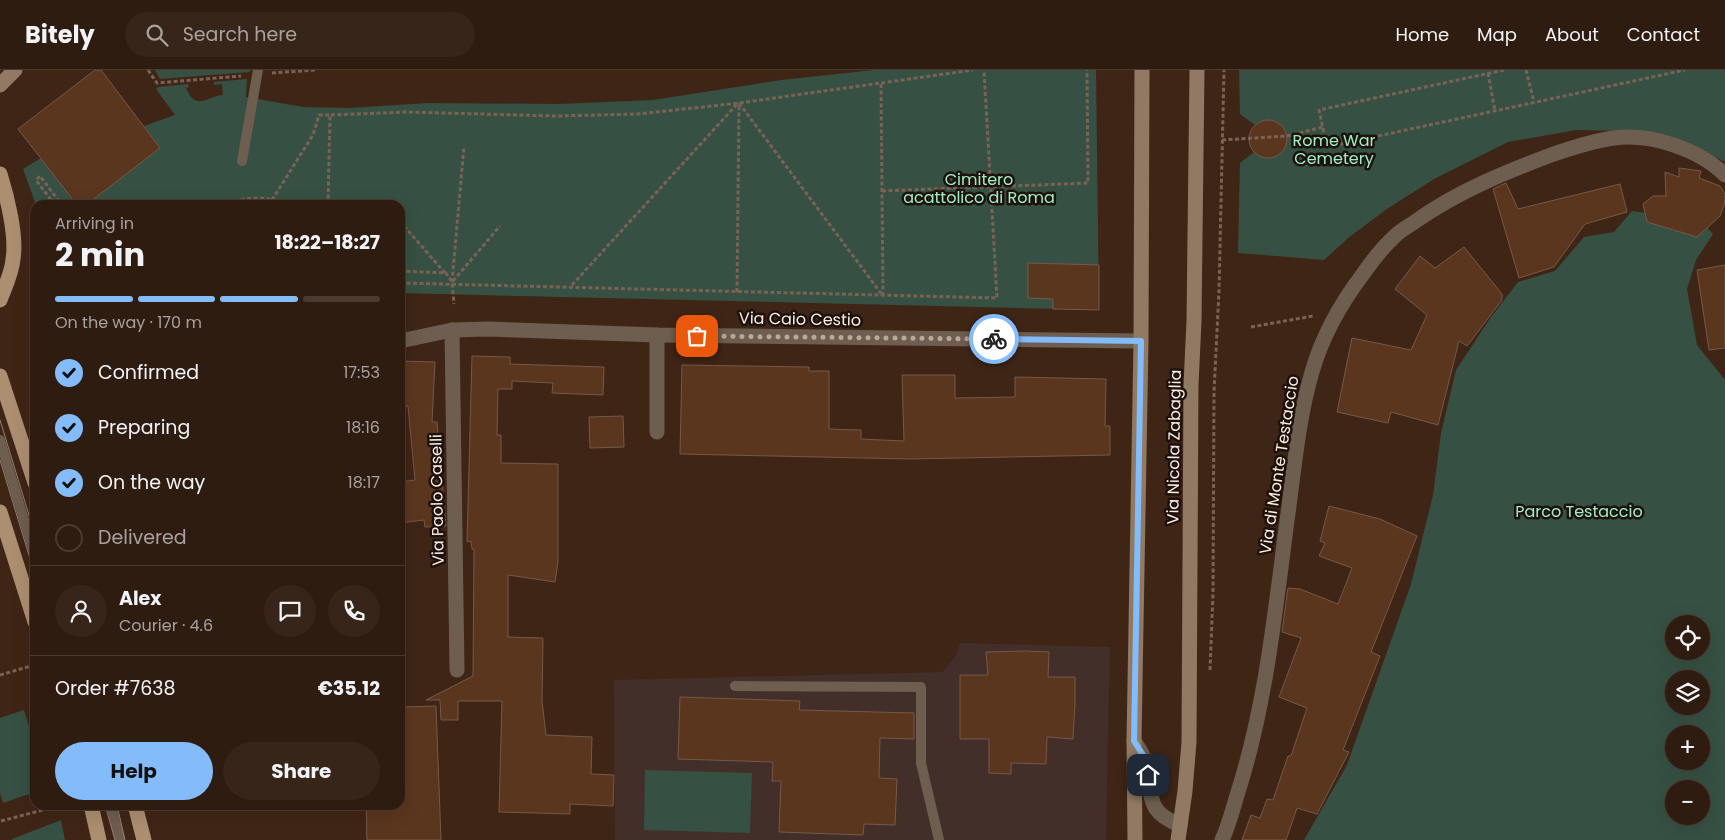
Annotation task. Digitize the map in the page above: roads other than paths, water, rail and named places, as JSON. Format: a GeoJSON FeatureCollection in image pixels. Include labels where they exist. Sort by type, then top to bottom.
{"type":"FeatureCollection","features":[{"type":"Feature","properties":{"kind":"main road"},"geometry":{"type":"LineString","coordinates":[[0,174],[14,248],[12,266],[1,296]]}},
{"type":"Feature","properties":{"kind":"main road"},"geometry":{"type":"LineString","coordinates":[[0,376],[30,452]]}},
{"type":"Feature","properties":{"kind":"main road"},"geometry":{"type":"LineString","coordinates":[[0,512],[30,606]]}},
{"type":"Feature","properties":{"kind":"main road"},"geometry":{"type":"LineString","coordinates":[[92,810],[99,840]]}},
{"type":"Feature","properties":{"kind":"main road"},"geometry":{"type":"LineString","coordinates":[[136,810],[144,840]]}},
{"type":"Feature","properties":{"kind":"street"},"geometry":{"type":"LineString","coordinates":[[0,85],[15,70]]}},
{"type":"Feature","properties":{"kind":"street"},"geometry":{"type":"LineString","coordinates":[[1135,840],[1134,741],[1141,341],[1142,70]]}},
{"type":"Feature","properties":{"kind":"street","name":"Via Nicola Zabaglia"},"geometry":{"type":"LineString","coordinates":[[1178,840],[1189,742],[1191,395],[1194,321],[1197,70]]}},
{"type":"Feature","properties":{"kind":"street","name":"Via di Monte Testaccio"},"geometry":{"type":"LineString","coordinates":[[1222,840],[1244,772],[1266,673],[1299,436],[1309,384],[1322,344],[1353,288],[1373,260],[1395,236],[1441,204],[1466,191],[1502,174],[1561,152],[1615,138],[1651,140],[1695,153],[1713,164],[1725,175]]}},
{"type":"Feature","properties":{"kind":"street","name":"Via Caio Cestio"},"geometry":{"type":"LineString","coordinates":[[405,340],[452,330],[498,330],[657,335],[1141,341]]}},
{"type":"Feature","properties":{"kind":"street","name":"Via Paolo Caselli"},"geometry":{"type":"LineString","coordinates":[[452,330],[457,670]]}},
{"type":"Feature","properties":{"kind":"street"},"geometry":{"type":"LineString","coordinates":[[657,335],[657,432]]}},
{"type":"Feature","properties":{"kind":"street"},"geometry":{"type":"LineString","coordinates":[[1134,741],[1146,763],[1150,794],[1156,810],[1162,816],[1180,825]]}},
{"type":"Feature","properties":{"kind":"lane"},"geometry":{"type":"LineString","coordinates":[[242,161],[258,72]]}},
{"type":"Feature","properties":{"kind":"lane"},"geometry":{"type":"LineString","coordinates":[[0,440],[30,539]]}},
{"type":"Feature","properties":{"kind":"lane"},"geometry":{"type":"LineString","coordinates":[[735,686],[921,687],[921,763],[939,840]]}},
{"type":"Feature","properties":{"kind":"lane"},"geometry":{"type":"LineString","coordinates":[[112,810],[120,840]]}},
{"type":"Feature","properties":{"kind":"tram line"},"geometry":{"type":"LineString","coordinates":[[0,420],[30,519]]}},
{"type":"Feature","properties":{"kind":"tram line"},"geometry":{"type":"LineString","coordinates":[[0,460],[30,559]]}},
{"type":"Feature","properties":{"kind":"tram line"},"geometry":{"type":"LineString","coordinates":[[106,810],[115,840]]}},
{"type":"Feature","properties":{"kind":"tram line"},"geometry":{"type":"LineString","coordinates":[[118,810],[125,840]]}},
{"type":"Feature","properties":{"kind":"park label","name":"Rome War Cemetery"},"geometry":{"type":"Point","coordinates":[1334,149]}},
{"type":"Feature","properties":{"kind":"park label","name":"Cimitero acattolico di Roma"},"geometry":{"type":"Point","coordinates":[979,188]}},
{"type":"Feature","properties":{"kind":"park label","name":"Parco Testaccio"},"geometry":{"type":"Point","coordinates":[1579,511]}}]}
